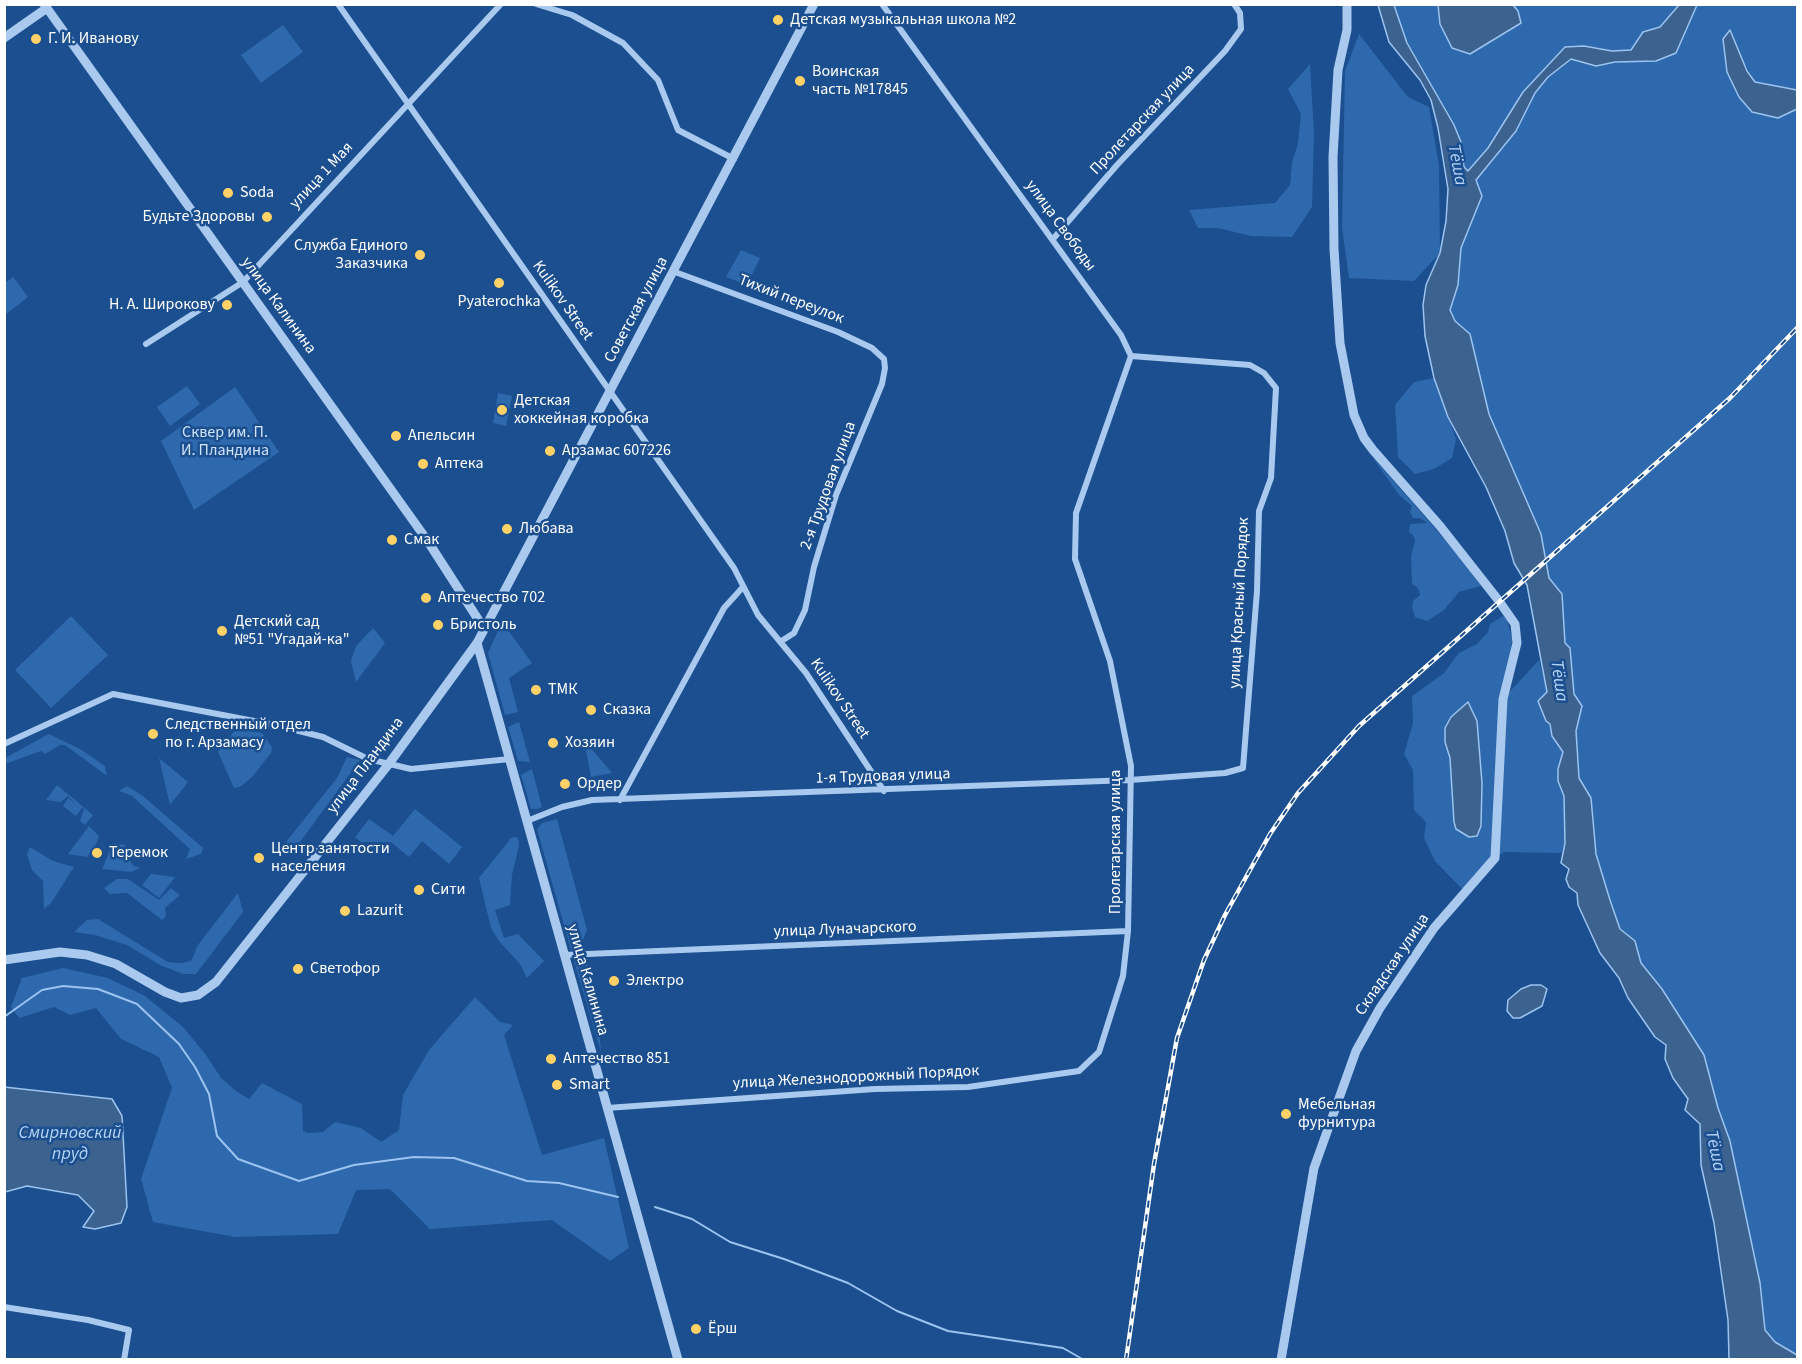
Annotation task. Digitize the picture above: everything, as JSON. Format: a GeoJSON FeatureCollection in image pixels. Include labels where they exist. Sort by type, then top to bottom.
{"type":"FeatureCollection","features":[{"type":"Feature","properties":{"kind":"street","name":"Kulikov Street"},"geometry":{"type":"LineString","coordinates":[[338,4],[734,568],[762,621],[806,673],[884,790]]}},
{"type":"Feature","properties":{"kind":"street","name":"улица 1 Мая"},"geometry":{"type":"LineString","coordinates":[[146,344],[243,282],[492,8],[501,4]]}},
{"type":"Feature","properties":{"kind":"street"},"geometry":{"type":"LineString","coordinates":[[536,4],[572,15],[623,43],[658,80],[678,130],[734,159]]}},
{"type":"Feature","properties":{"kind":"street","name":"Советская улица"},"geometry":{"type":"LineString","coordinates":[[483,627],[675,272],[814,4]]}},
{"type":"Feature","properties":{"kind":"street","name":"улица Свободы"},"geometry":{"type":"LineString","coordinates":[[882,4],[1053,239],[1121,336],[1131,357]]}},
{"type":"Feature","properties":{"kind":"street","name":"Пролетарская улица"},"geometry":{"type":"LineString","coordinates":[[1053,239],[1117,165],[1225,51],[1241,29],[1240,13],[1234,4]]}},
{"type":"Feature","properties":{"kind":"street","name":"Складская улица"},"geometry":{"type":"LineString","coordinates":[[1281,1359],[1314,1168],[1356,1051],[1380,1008],[1434,928],[1495,858],[1503,699],[1517,643],[1515,624],[1440,526],[1368,444],[1354,415],[1340,343],[1334,238],[1334,146],[1338,70],[1347,30],[1347,4]]}},
{"type":"Feature","properties":{"kind":"street"},"geometry":{"type":"LineString","coordinates":[[4,38],[46,6]]}},
{"type":"Feature","properties":{"kind":"street","name":"улица Калинина"},"geometry":{"type":"LineString","coordinates":[[46,6],[427,540],[483,627]]}},
{"type":"Feature","properties":{"kind":"street","name":"Тихий переулок"},"geometry":{"type":"LineString","coordinates":[[675,272],[838,332],[872,348],[884,359],[885,368]]}},
{"type":"Feature","properties":{"kind":"street","name":"Пролетарская улица"},"geometry":{"type":"LineString","coordinates":[[1099,1052],[1123,976],[1128,931],[1131,766],[1110,661],[1076,559],[1076,513],[1131,357]]}},
{"type":"Feature","properties":{"kind":"street","name":"улица Красный Порядок"},"geometry":{"type":"LineString","coordinates":[[1131,357],[1250,365],[1264,373],[1276,388],[1271,478],[1259,511],[1257,591],[1243,768]]}},
{"type":"Feature","properties":{"kind":"street","name":"2-я Трудовая улица"},"geometry":{"type":"LineString","coordinates":[[780,642],[794,633],[805,610],[814,567],[836,495],[882,384],[885,368]]}},
{"type":"Feature","properties":{"kind":"street"},"geometry":{"type":"LineString","coordinates":[[620,800],[724,608],[733,595],[743,587]]}},
{"type":"Feature","properties":{"kind":"street","name":"улица Пландина"},"geometry":{"type":"LineString","coordinates":[[4,960],[60,952],[87,955],[116,964],[165,992],[181,998],[198,995],[216,982],[388,765],[477,643],[483,627]]}},
{"type":"Feature","properties":{"kind":"street","name":"улица Калинина"},"geometry":{"type":"LineString","coordinates":[[477,643],[678,1359]]}},
{"type":"Feature","properties":{"kind":"street"},"geometry":{"type":"LineString","coordinates":[[4,744],[113,694],[275,725],[323,737],[368,759],[388,765],[428,769],[511,759]]}},
{"type":"Feature","properties":{"kind":"street","name":"1-я Трудовая улица"},"geometry":{"type":"LineString","coordinates":[[527,821],[562,807],[591,800],[1131,780],[1225,773],[1243,768]]}},
{"type":"Feature","properties":{"kind":"street","name":"улица Луначарского"},"geometry":{"type":"LineString","coordinates":[[564,955],[1128,931]]}},
{"type":"Feature","properties":{"kind":"street","name":"улица Железнодорожный Порядок"},"geometry":{"type":"LineString","coordinates":[[607,1108],[875,1089],[968,1087],[1078,1071],[1099,1052]]}},
{"type":"Feature","properties":{"kind":"street"},"geometry":{"type":"LineString","coordinates":[[4,1307],[88,1320],[129,1330],[124,1359]]}},
{"type":"Feature","properties":{"kind":"green space"},"geometry":{"type":"Polygon","coordinates":[[[1394,5],[1679,5],[1660,27],[1643,32],[1631,50],[1612,51],[1584,46],[1564,47],[1523,92],[1488,148],[1468,171],[1464,167],[1461,142],[1407,43],[1394,5]]]}},
{"type":"Feature","properties":{"kind":"green space"},"geometry":{"type":"Polygon","coordinates":[[[1697,5],[1797,5],[1797,90],[1755,82],[1739,54],[1723,39],[1778,118],[1797,109],[1797,1355],[1775,1342],[1765,1330],[1760,1283],[1730,1141],[1682,1022],[1662,989],[1641,963],[1635,941],[1620,929],[1610,900],[1596,854],[1591,798],[1579,778],[1576,731],[1582,706],[1574,694],[1565,643],[1562,594],[1549,578],[1541,534],[1489,414],[1470,334],[1455,321],[1450,310],[1458,285],[1461,248],[1482,196],[1476,180],[1516,131],[1535,93],[1548,77],[1571,59],[1596,66],[1615,62],[1656,61],[1676,53],[1697,5]]]}},
{"type":"Feature","properties":{"kind":"green space"},"geometry":{"type":"Polygon","coordinates":[[[283,25],[303,52],[261,83],[241,55],[283,25]]]}},
{"type":"Feature","properties":{"kind":"green space"},"geometry":{"type":"Polygon","coordinates":[[[1359,34],[1408,97],[1429,107],[1439,165],[1440,253],[1414,281],[1349,278],[1342,228],[1345,71],[1359,34]]]}},
{"type":"Feature","properties":{"kind":"green space"},"geometry":{"type":"Polygon","coordinates":[[[1310,64],[1314,133],[1312,207],[1292,237],[1251,236],[1218,228],[1198,228],[1189,210],[1275,203],[1290,185],[1301,114],[1288,89],[1310,64]]]}},
{"type":"Feature","properties":{"kind":"green space"},"geometry":{"type":"Polygon","coordinates":[[[741,250],[760,258],[747,285],[726,277],[741,250]]]}},
{"type":"Feature","properties":{"kind":"green space"},"geometry":{"type":"Polygon","coordinates":[[[13,277],[28,297],[5,315],[5,283],[13,277]]]}},
{"type":"Feature","properties":{"kind":"green space"},"geometry":{"type":"Polygon","coordinates":[[[1434,378],[1456,439],[1452,458],[1434,469],[1415,474],[1398,457],[1395,405],[1414,382],[1434,378]]]}},
{"type":"Feature","properties":{"kind":"green space"},"geometry":{"type":"Polygon","coordinates":[[[187,386],[200,404],[170,426],[157,407],[187,386]]]}},
{"type":"Feature","properties":{"kind":"green space","name":"Сквер им. П. И. Пландина"},"geometry":{"type":"Polygon","coordinates":[[[235,387],[279,452],[194,510],[161,441],[235,387]]]}},
{"type":"Feature","properties":{"kind":"green space","name":"Детская хоккейная коробка"},"geometry":{"type":"Polygon","coordinates":[[[498,393],[512,396],[506,426],[493,423],[498,393]]]}},
{"type":"Feature","properties":{"kind":"green space"},"geometry":{"type":"Polygon","coordinates":[[[1370,454],[1459,556],[1481,586],[1459,592],[1444,610],[1427,621],[1415,617],[1412,607],[1413,601],[1420,595],[1418,588],[1412,584],[1411,556],[1415,541],[1409,532],[1410,524],[1427,523],[1420,518],[1413,518],[1410,512],[1412,506],[1399,495],[1370,454]]]}},
{"type":"Feature","properties":{"kind":"green space"},"geometry":{"type":"Polygon","coordinates":[[[71,616],[108,655],[51,708],[15,670],[71,616]]]}},
{"type":"Feature","properties":{"kind":"green space"},"geometry":{"type":"Polygon","coordinates":[[[1503,616],[1507,619],[1512,639],[1493,854],[1463,890],[1435,861],[1424,838],[1426,822],[1414,810],[1413,770],[1404,754],[1413,723],[1412,696],[1444,673],[1459,653],[1477,644],[1488,632],[1490,624],[1503,616]],[[1477,721],[1450,758],[1454,822],[1480,802],[1481,765],[1477,721]]]}},
{"type":"Feature","properties":{"kind":"green space"},"geometry":{"type":"Polygon","coordinates":[[[502,622],[532,663],[509,678],[518,712],[505,715],[488,653],[502,622]]]}},
{"type":"Feature","properties":{"kind":"green space"},"geometry":{"type":"Polygon","coordinates":[[[373,628],[385,643],[356,682],[351,661],[356,646],[373,628]]]}},
{"type":"Feature","properties":{"kind":"green space"},"geometry":{"type":"Polygon","coordinates":[[[1539,660],[1547,692],[1552,736],[1563,752],[1558,769],[1558,781],[1564,796],[1565,843],[1561,853],[1504,852],[1495,858],[1503,699],[1539,660]]]}},
{"type":"Feature","properties":{"kind":"green space"},"geometry":{"type":"Polygon","coordinates":[[[519,722],[530,762],[518,761],[508,727],[519,722]]]}},
{"type":"Feature","properties":{"kind":"green space"},"geometry":{"type":"Polygon","coordinates":[[[236,729],[262,733],[272,747],[271,753],[253,776],[240,787],[234,788],[218,752],[236,729]]]}},
{"type":"Feature","properties":{"kind":"green space"},"geometry":{"type":"Polygon","coordinates":[[[49,734],[80,749],[105,766],[107,776],[65,745],[60,745],[45,754],[41,751],[5,764],[5,758],[49,734]]]}},
{"type":"Feature","properties":{"kind":"green space"},"geometry":{"type":"Polygon","coordinates":[[[584,740],[612,773],[591,777],[584,740]]]}},
{"type":"Feature","properties":{"kind":"green space"},"geometry":{"type":"Polygon","coordinates":[[[347,757],[360,760],[298,845],[289,855],[283,852],[282,847],[337,778],[347,757]]]}},
{"type":"Feature","properties":{"kind":"green space"},"geometry":{"type":"Polygon","coordinates":[[[159,758],[188,782],[170,805],[159,758]]]}},
{"type":"Feature","properties":{"kind":"green space"},"geometry":{"type":"Polygon","coordinates":[[[532,769],[542,807],[537,809],[531,809],[521,775],[532,769]]]}},
{"type":"Feature","properties":{"kind":"green space"},"geometry":{"type":"Polygon","coordinates":[[[57,785],[93,815],[85,825],[80,821],[84,809],[82,808],[76,816],[63,806],[68,798],[75,803],[68,796],[61,802],[46,800],[57,785]]]}},
{"type":"Feature","properties":{"kind":"green space"},"geometry":{"type":"Polygon","coordinates":[[[127,786],[143,796],[203,848],[201,854],[186,859],[190,849],[132,796],[119,791],[127,786]]]}},
{"type":"Feature","properties":{"kind":"green space"},"geometry":{"type":"Polygon","coordinates":[[[415,809],[462,847],[449,864],[422,841],[409,857],[391,842],[361,842],[355,837],[369,819],[393,836],[415,809]]]}},
{"type":"Feature","properties":{"kind":"green space"},"geometry":{"type":"Polygon","coordinates":[[[557,819],[587,930],[579,949],[571,950],[537,829],[542,823],[557,819]]]}},
{"type":"Feature","properties":{"kind":"green space"},"geometry":{"type":"Polygon","coordinates":[[[89,826],[99,836],[87,857],[68,854],[89,826]]]}},
{"type":"Feature","properties":{"kind":"green space"},"geometry":{"type":"Polygon","coordinates":[[[514,837],[518,838],[519,846],[512,875],[510,905],[495,910],[504,938],[518,934],[544,961],[527,978],[520,964],[499,941],[491,928],[479,878],[514,837]]]}},
{"type":"Feature","properties":{"kind":"green space"},"geometry":{"type":"Polygon","coordinates":[[[113,843],[125,845],[125,854],[134,866],[140,868],[131,872],[102,869],[113,843]]]}},
{"type":"Feature","properties":{"kind":"green space"},"geometry":{"type":"Polygon","coordinates":[[[30,847],[53,861],[74,867],[51,903],[44,909],[43,881],[32,870],[27,854],[30,847]]]}},
{"type":"Feature","properties":{"kind":"green space"},"geometry":{"type":"Polygon","coordinates":[[[151,874],[175,877],[159,898],[142,885],[151,874]]]}},
{"type":"Feature","properties":{"kind":"green space"},"geometry":{"type":"Polygon","coordinates":[[[117,879],[128,879],[159,900],[171,888],[180,895],[165,908],[166,916],[162,920],[127,893],[110,894],[104,888],[117,879]]]}},
{"type":"Feature","properties":{"kind":"green space"},"geometry":{"type":"Polygon","coordinates":[[[238,893],[243,912],[196,974],[183,974],[160,965],[127,945],[95,935],[74,932],[87,920],[98,919],[168,962],[191,961],[198,945],[238,893]]]}},
{"type":"Feature","properties":{"kind":"green space"},"geometry":{"type":"Polygon","coordinates":[[[573,957],[586,957],[597,1008],[601,1052],[573,957]]]}},
{"type":"Feature","properties":{"kind":"green space"},"geometry":{"type":"Polygon","coordinates":[[[63,968],[108,978],[145,996],[183,1027],[221,1078],[236,1091],[249,1099],[262,1083],[302,1104],[303,1131],[323,1132],[335,1122],[361,1128],[381,1142],[399,1130],[403,1095],[429,1050],[475,997],[500,1022],[513,1025],[504,1035],[542,1155],[604,1138],[629,1248],[610,1261],[552,1220],[430,1229],[390,1189],[356,1190],[338,1234],[235,1237],[153,1222],[141,1179],[172,1088],[159,1057],[121,1039],[96,1008],[70,1015],[54,1007],[19,1018],[11,1007],[22,978],[63,968]]]}},
{"type":"Feature","properties":{"kind":"water","name":"Тёша"},"geometry":{"type":"Polygon","coordinates":[[[1378,5],[1394,5],[1407,43],[1454,125],[1461,142],[1464,167],[1468,171],[1488,148],[1523,92],[1565,47],[1584,46],[1612,51],[1631,50],[1643,32],[1660,27],[1679,5],[1697,5],[1676,53],[1656,61],[1615,62],[1596,66],[1571,59],[1548,77],[1535,93],[1516,131],[1476,180],[1482,196],[1461,248],[1458,285],[1450,310],[1455,321],[1470,334],[1489,414],[1541,534],[1549,578],[1562,594],[1565,643],[1570,648],[1574,694],[1582,706],[1576,731],[1579,778],[1591,798],[1596,854],[1610,900],[1620,929],[1635,941],[1641,963],[1662,989],[1704,1055],[1718,1108],[1730,1141],[1760,1283],[1765,1330],[1775,1342],[1797,1355],[1797,1359],[1729,1359],[1728,1320],[1714,1223],[1701,1165],[1700,1124],[1685,1110],[1688,1099],[1673,1078],[1665,1059],[1666,1045],[1655,1037],[1628,998],[1619,978],[1600,953],[1578,905],[1577,893],[1569,887],[1566,879],[1569,869],[1561,863],[1565,843],[1564,796],[1558,781],[1558,769],[1563,752],[1552,736],[1550,724],[1546,721],[1538,701],[1547,692],[1527,585],[1514,563],[1505,531],[1486,487],[1448,417],[1434,378],[1425,336],[1423,305],[1426,285],[1440,253],[1446,221],[1448,189],[1438,128],[1431,100],[1420,80],[1389,42],[1378,5]]]}},
{"type":"Feature","properties":{"kind":"water"},"geometry":{"type":"Polygon","coordinates":[[[1438,5],[1513,5],[1518,11],[1521,23],[1470,54],[1452,48],[1440,24],[1438,5]]]}},
{"type":"Feature","properties":{"kind":"water"},"geometry":{"type":"Polygon","coordinates":[[[1730,30],[1747,71],[1755,82],[1797,90],[1797,109],[1778,118],[1752,112],[1739,97],[1727,72],[1723,39],[1730,30]]]}},
{"type":"Feature","properties":{"kind":"water"},"geometry":{"type":"Polygon","coordinates":[[[1468,702],[1477,721],[1482,783],[1481,826],[1477,836],[1469,837],[1456,829],[1454,822],[1450,758],[1445,742],[1445,728],[1451,717],[1468,702]]]}},
{"type":"Feature","properties":{"kind":"water"},"geometry":{"type":"Polygon","coordinates":[[[1531,985],[1541,985],[1547,989],[1542,1006],[1520,1018],[1513,1018],[1507,1011],[1508,1000],[1521,989],[1531,985]]]}},
{"type":"Feature","properties":{"kind":"water","name":"Смирновский пруд"},"geometry":{"type":"Polygon","coordinates":[[[4,1087],[112,1099],[122,1116],[127,1207],[121,1223],[95,1229],[83,1227],[94,1211],[78,1195],[27,1186],[5,1192],[4,1087]]]}},
{"type":"Feature","properties":{"kind":"waterway"},"geometry":{"type":"LineString","coordinates":[[4,1017],[42,990],[63,986],[98,989],[137,1004],[179,1044],[195,1067],[209,1094],[217,1136],[238,1159],[299,1181],[354,1165],[414,1157],[454,1158],[527,1181],[559,1183],[618,1197]]}},
{"type":"Feature","properties":{"kind":"waterway"},"geometry":{"type":"LineString","coordinates":[[655,1207],[692,1219],[730,1242],[848,1283],[897,1311],[948,1331],[1063,1348],[1084,1360]]}},
{"type":"Feature","properties":{"kind":"railway"},"geometry":{"type":"LineString","coordinates":[[1126,1360],[1154,1164],[1177,1038],[1204,960],[1225,915],[1270,834],[1298,793],[1359,726],[1730,398],[1798,327]]}},
{"type":"Feature","properties":{"kind":"place","name":"Детская музыкальная школа №2"},"geometry":{"type":"Point","coordinates":[778,20]}},
{"type":"Feature","properties":{"kind":"place","name":"Г. И. Иванову"},"geometry":{"type":"Point","coordinates":[36,39]}},
{"type":"Feature","properties":{"kind":"place","name":"Воинская часть №17845"},"geometry":{"type":"Point","coordinates":[800,81]}},
{"type":"Feature","properties":{"kind":"place","name":"Soda"},"geometry":{"type":"Point","coordinates":[228,193]}},
{"type":"Feature","properties":{"kind":"place","name":"Будьте Здоровы"},"geometry":{"type":"Point","coordinates":[267,217]}},
{"type":"Feature","properties":{"kind":"place","name":"Служба Единого Заказчика"},"geometry":{"type":"Point","coordinates":[420,255]}},
{"type":"Feature","properties":{"kind":"place","name":"Pyaterochka"},"geometry":{"type":"Point","coordinates":[499,283]}},
{"type":"Feature","properties":{"kind":"place","name":"Н. А. Широкову"},"geometry":{"type":"Point","coordinates":[227,305]}},
{"type":"Feature","properties":{"kind":"place","name":"Детская хоккейная коробка"},"geometry":{"type":"Point","coordinates":[502,410]}},
{"type":"Feature","properties":{"kind":"place","name":"Апельсин"},"geometry":{"type":"Point","coordinates":[396,436]}},
{"type":"Feature","properties":{"kind":"place","name":"Арзамас 607226"},"geometry":{"type":"Point","coordinates":[550,451]}},
{"type":"Feature","properties":{"kind":"place","name":"Аптека"},"geometry":{"type":"Point","coordinates":[423,464]}},
{"type":"Feature","properties":{"kind":"place","name":"Любава"},"geometry":{"type":"Point","coordinates":[507,529]}},
{"type":"Feature","properties":{"kind":"place","name":"Смак"},"geometry":{"type":"Point","coordinates":[392,540]}},
{"type":"Feature","properties":{"kind":"place","name":"Аптечество 702"},"geometry":{"type":"Point","coordinates":[426,598]}},
{"type":"Feature","properties":{"kind":"place","name":"Бристоль"},"geometry":{"type":"Point","coordinates":[438,625]}},
{"type":"Feature","properties":{"kind":"place","name":"Детский сад №51 \"Угадай-ка\""},"geometry":{"type":"Point","coordinates":[222,631]}},
{"type":"Feature","properties":{"kind":"place","name":"ТМК"},"geometry":{"type":"Point","coordinates":[536,690]}},
{"type":"Feature","properties":{"kind":"place","name":"Сказка"},"geometry":{"type":"Point","coordinates":[591,710]}},
{"type":"Feature","properties":{"kind":"place","name":"Следственный отдел по г. Арзамасу"},"geometry":{"type":"Point","coordinates":[153,734]}},
{"type":"Feature","properties":{"kind":"place","name":"Хозяин"},"geometry":{"type":"Point","coordinates":[553,743]}},
{"type":"Feature","properties":{"kind":"place","name":"Ордер"},"geometry":{"type":"Point","coordinates":[565,784]}},
{"type":"Feature","properties":{"kind":"place","name":"Теремок"},"geometry":{"type":"Point","coordinates":[97,853]}},
{"type":"Feature","properties":{"kind":"place","name":"Центр занятости населения"},"geometry":{"type":"Point","coordinates":[259,858]}},
{"type":"Feature","properties":{"kind":"place","name":"Сити"},"geometry":{"type":"Point","coordinates":[419,890]}},
{"type":"Feature","properties":{"kind":"place","name":"Lazurit"},"geometry":{"type":"Point","coordinates":[345,911]}},
{"type":"Feature","properties":{"kind":"place","name":"Светофор"},"geometry":{"type":"Point","coordinates":[298,969]}},
{"type":"Feature","properties":{"kind":"place","name":"Электро"},"geometry":{"type":"Point","coordinates":[614,981]}},
{"type":"Feature","properties":{"kind":"place","name":"Аптечество 851"},"geometry":{"type":"Point","coordinates":[551,1059]}},
{"type":"Feature","properties":{"kind":"place","name":"Smart"},"geometry":{"type":"Point","coordinates":[557,1085]}},
{"type":"Feature","properties":{"kind":"place","name":"Мебельная фурнитура"},"geometry":{"type":"Point","coordinates":[1286,1114]}},
{"type":"Feature","properties":{"kind":"place","name":"Ёрш"},"geometry":{"type":"Point","coordinates":[696,1329]}}]}
